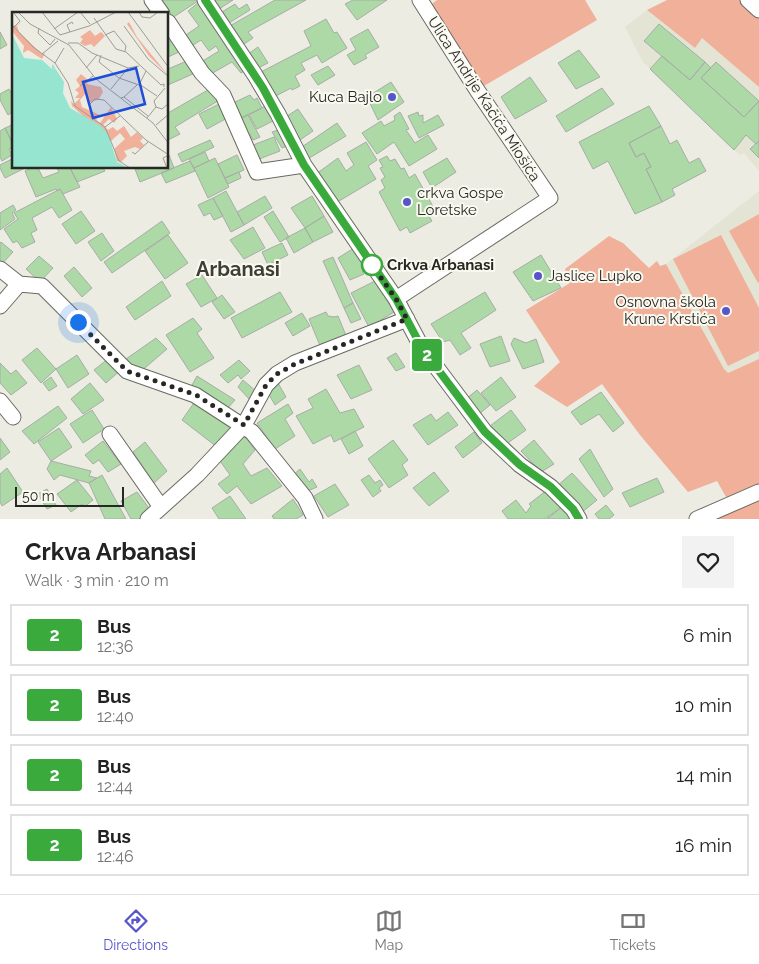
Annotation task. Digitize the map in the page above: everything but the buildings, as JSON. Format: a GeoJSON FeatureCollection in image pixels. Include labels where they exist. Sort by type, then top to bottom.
{"type":"FeatureCollection","features":[{"type":"Feature","properties":{"kind":"street"},"geometry":{"type":"LineString","coordinates":[[152,0],[161,12]]}},
{"type":"Feature","properties":{"kind":"street"},"geometry":{"type":"LineString","coordinates":[[205,0],[264,91],[304,165],[396,299],[422,348],[485,432],[520,465],[551,487],[573,509],[579,519]]}},
{"type":"Feature","properties":{"kind":"street","name":"Ulica Andrije Kačića Miošića"},"geometry":{"type":"LineString","coordinates":[[396,299],[550,198],[420,0]]}},
{"type":"Feature","properties":{"kind":"street"},"geometry":{"type":"LineString","coordinates":[[748,0],[759,10]]}},
{"type":"Feature","properties":{"kind":"street"},"geometry":{"type":"LineString","coordinates":[[169,24],[202,73],[223,95],[257,172],[304,165]]}},
{"type":"Feature","properties":{"kind":"street"},"geometry":{"type":"LineString","coordinates":[[0,269],[19,284],[42,286],[127,371],[196,395],[244,425],[265,445],[306,498],[316,519]]}},
{"type":"Feature","properties":{"kind":"street"},"geometry":{"type":"LineString","coordinates":[[0,306],[19,284]]}},
{"type":"Feature","properties":{"kind":"street"},"geometry":{"type":"LineString","coordinates":[[148,519],[198,475],[244,425],[266,385],[277,374],[295,364],[407,319]]}},
{"type":"Feature","properties":{"kind":"street"},"geometry":{"type":"LineString","coordinates":[[0,401],[13,416]]}},
{"type":"Feature","properties":{"kind":"street"},"geometry":{"type":"LineString","coordinates":[[110,434],[161,507]]}},
{"type":"Feature","properties":{"kind":"street"},"geometry":{"type":"LineString","coordinates":[[683,519],[696,519],[759,492]]}},
{"type":"Feature","properties":{"kind":"shaded area"},"geometry":{"type":"Polygon","coordinates":[[[437,0],[585,0],[597,20],[477,90],[425,9],[437,0]]]}},
{"type":"Feature","properties":{"kind":"shaded area"},"geometry":{"type":"Polygon","coordinates":[[[667,0],[759,0],[759,87],[702,38],[695,48],[647,10],[667,0]]]}},
{"type":"Feature","properties":{"kind":"shaded area"},"geometry":{"type":"Polygon","coordinates":[[[647,10],[695,48],[702,37],[759,87],[759,171],[744,153],[740,155],[643,62],[625,27],[647,10]]]}},
{"type":"Feature","properties":{"kind":"shaded area","name":"Osnovna škola Krune Krstića"},"geometry":{"type":"Polygon","coordinates":[[[759,191],[759,359],[728,373],[666,264],[759,191]]]}},
{"type":"Feature","properties":{"kind":"shaded area"},"geometry":{"type":"Polygon","coordinates":[[[759,214],[759,282],[758,283],[729,231],[759,214]]]}},
{"type":"Feature","properties":{"kind":"shaded area","name":"Osnovna škola Krune Krstića"},"geometry":{"type":"Polygon","coordinates":[[[721,235],[759,308],[759,351],[728,366],[673,259],[721,235]]]}},
{"type":"Feature","properties":{"kind":"shaded area"},"geometry":{"type":"Polygon","coordinates":[[[609,236],[623,243],[649,268],[657,261],[660,266],[666,264],[728,373],[759,359],[759,519],[697,519],[730,504],[717,481],[688,492],[640,435],[602,384],[567,407],[534,386],[560,362],[526,310],[570,283],[565,269],[609,236]]]}},
{"type":"Feature","properties":{"kind":"bus line","name":"2"},"geometry":{"type":"LineString","coordinates":[[205,0],[263,88],[304,165],[396,299],[422,348],[485,432],[520,465],[551,487],[573,509],[579,519]]}},
{"type":"Feature","properties":{"kind":"place","name":"Kuca Bajlo"},"geometry":{"type":"Point","coordinates":[392,97]}},
{"type":"Feature","properties":{"kind":"place","name":"crkva Gospe Loretske"},"geometry":{"type":"Point","coordinates":[407,202]}},
{"type":"Feature","properties":{"kind":"place","name":"Crkva Arbanasi"},"geometry":{"type":"Point","coordinates":[372,265]}},
{"type":"Feature","properties":{"kind":"place","name":"Jaslice Lupko"},"geometry":{"type":"Point","coordinates":[538,276]}},
{"type":"Feature","properties":{"kind":"place","name":"Osnovna škola Krune Krstića"},"geometry":{"type":"Point","coordinates":[726,311]}},
{"type":"Feature","properties":{"kind":"district","name":"Arbanasi"},"geometry":{"type":"Point","coordinates":[238,269]}},
{"type":"Feature","properties":{"kind":"route"},"geometry":{"type":"LineString","coordinates":[[78,322],[127,371],[196,395],[244,425],[252,414],[266,385],[277,374],[295,364],[407,319],[396,299],[372,265]]}}]}
